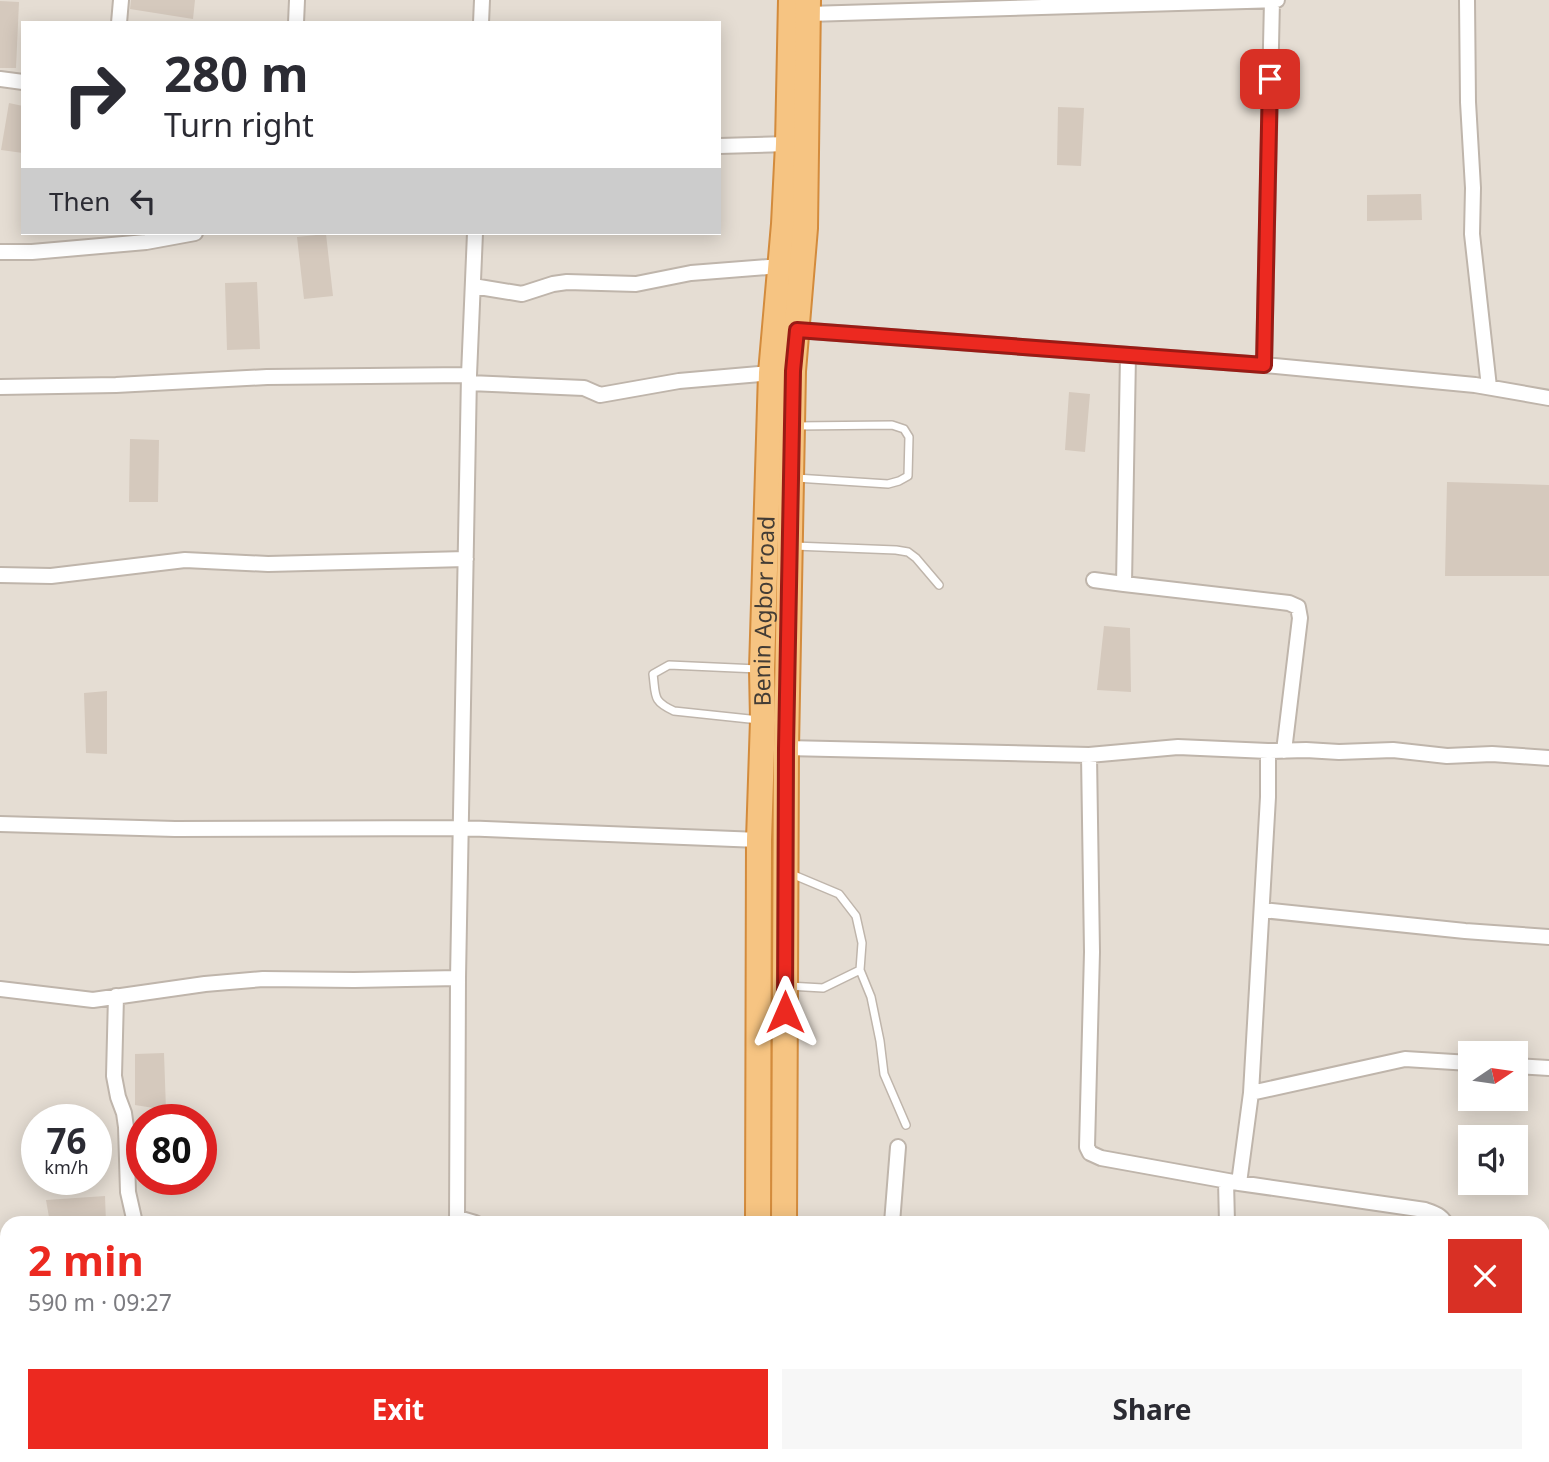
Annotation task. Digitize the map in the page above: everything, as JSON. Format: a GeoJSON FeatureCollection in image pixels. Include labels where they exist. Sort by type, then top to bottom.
{"type":"FeatureCollection","features":[{"type":"Feature","properties":{"kind":"highway","name":"Benin Agbor road"},"geometry":{"type":"LineString","coordinates":[[758,1216],[759,840],[771,373],[788,144],[802,4]]}},
{"type":"Feature","properties":{"kind":"highway","name":"Benin Agbor road"},"geometry":{"type":"LineString","coordinates":[[783,1216],[786,748],[793,371],[805,228],[802,4]]}},
{"type":"Feature","properties":{"kind":"street"},"geometry":{"type":"LineString","coordinates":[[120,21],[121,0]]}},
{"type":"Feature","properties":{"kind":"street"},"geometry":{"type":"LineString","coordinates":[[296,21],[297,0]]}},
{"type":"Feature","properties":{"kind":"street"},"geometry":{"type":"LineString","coordinates":[[481,21],[482,0]]}},
{"type":"Feature","properties":{"kind":"street"},"geometry":{"type":"LineString","coordinates":[[802,4],[1274,0],[1264,365]]}},
{"type":"Feature","properties":{"kind":"street"},"geometry":{"type":"LineString","coordinates":[[1467,0],[1472,234],[1489,387]]}},
{"type":"Feature","properties":{"kind":"street"},"geometry":{"type":"LineString","coordinates":[[0,79],[21,82]]}},
{"type":"Feature","properties":{"kind":"street"},"geometry":{"type":"LineString","coordinates":[[721,146],[788,144]]}},
{"type":"Feature","properties":{"kind":"street"},"geometry":{"type":"LineString","coordinates":[[0,252],[32,252],[146,242],[184,235]]}},
{"type":"Feature","properties":{"kind":"street"},"geometry":{"type":"LineString","coordinates":[[458,1216],[458,978],[469,379],[475,235]]}},
{"type":"Feature","properties":{"kind":"street"},"geometry":{"type":"LineString","coordinates":[[473,286],[522,294],[567,282],[636,284],[691,273],[781,266]]}},
{"type":"Feature","properties":{"kind":"street"},"geometry":{"type":"LineString","coordinates":[[797,330],[1264,365],[1475,384],[1549,398]]}},
{"type":"Feature","properties":{"kind":"street"},"geometry":{"type":"LineString","coordinates":[[1124,584],[1128,355]]}},
{"type":"Feature","properties":{"kind":"street"},"geometry":{"type":"LineString","coordinates":[[0,387],[116,385],[267,377],[469,379],[584,388],[600,395],[679,381],[771,373]]}},
{"type":"Feature","properties":{"kind":"street"},"geometry":{"type":"LineString","coordinates":[[0,575],[51,576],[185,560],[268,564],[466,559]]}},
{"type":"Feature","properties":{"kind":"street"},"geometry":{"type":"LineString","coordinates":[[1094,580],[1289,603],[1298,607],[1300,618],[1284,751]]}},
{"type":"Feature","properties":{"kind":"street"},"geometry":{"type":"LineString","coordinates":[[786,748],[1089,755],[1161,748],[1339,752],[1392,750],[1447,756],[1492,754],[1549,758]]}},
{"type":"Feature","properties":{"kind":"street"},"geometry":{"type":"LineString","coordinates":[[1228,1216],[1251,1093],[1268,797],[1268,751]]}},
{"type":"Feature","properties":{"kind":"street"},"geometry":{"type":"LineString","coordinates":[[1089,755],[1092,953],[1087,1147],[1090,1153],[1101,1158],[1233,1182],[1425,1210],[1439,1216]]}},
{"type":"Feature","properties":{"kind":"street"},"geometry":{"type":"LineString","coordinates":[[0,824],[175,829],[461,828],[759,840]]}},
{"type":"Feature","properties":{"kind":"street"},"geometry":{"type":"LineString","coordinates":[[1262,910],[1549,937]]}},
{"type":"Feature","properties":{"kind":"street"},"geometry":{"type":"LineString","coordinates":[[0,989],[93,1000],[205,984],[263,979],[458,978]]}},
{"type":"Feature","properties":{"kind":"street"},"geometry":{"type":"LineString","coordinates":[[116,996],[114,1076],[124,1112],[128,1192],[133,1216]]}},
{"type":"Feature","properties":{"kind":"street"},"geometry":{"type":"LineString","coordinates":[[1251,1093],[1405,1059],[1458,1062]]}},
{"type":"Feature","properties":{"kind":"street"},"geometry":{"type":"LineString","coordinates":[[1528,1067],[1549,1068]]}},
{"type":"Feature","properties":{"kind":"street"},"geometry":{"type":"LineString","coordinates":[[893,1216],[898,1147]]}},
{"type":"Feature","properties":{"kind":"lane"},"geometry":{"type":"LineString","coordinates":[[791,478],[888,484],[900,481],[908,476],[909,437],[904,429],[892,425],[792,426]]}},
{"type":"Feature","properties":{"kind":"lane"},"geometry":{"type":"LineString","coordinates":[[790,546],[908,552],[939,585]]}},
{"type":"Feature","properties":{"kind":"lane"},"geometry":{"type":"LineString","coordinates":[[762,669],[669,665],[653,674],[657,699],[663,706],[674,711],[763,720]]}},
{"type":"Feature","properties":{"kind":"lane"},"geometry":{"type":"LineString","coordinates":[[785,872],[839,894],[856,916],[862,943],[860,970],[871,997],[884,1074],[906,1125]]}},
{"type":"Feature","properties":{"kind":"lane"},"geometry":{"type":"LineString","coordinates":[[785,986],[823,988],[860,970]]}},
{"type":"Feature","properties":{"kind":"shaded area"},"geometry":{"type":"Polygon","coordinates":[[[0,0],[1549,0],[1549,1216],[0,1216],[0,0]]]}},
{"type":"Feature","properties":{"kind":"building"},"geometry":{"type":"Polygon","coordinates":[[[131,0],[195,0],[193,19],[130,9],[131,0]]]}},
{"type":"Feature","properties":{"kind":"building"},"geometry":{"type":"Polygon","coordinates":[[[0,1],[19,2],[16,68],[0,68],[0,1]]]}},
{"type":"Feature","properties":{"kind":"building"},"geometry":{"type":"Polygon","coordinates":[[[9,103],[21,106],[21,153],[1,150],[9,103]]]}},
{"type":"Feature","properties":{"kind":"building"},"geometry":{"type":"Polygon","coordinates":[[[1058,107],[1084,108],[1081,166],[1057,165],[1058,107]]]}},
{"type":"Feature","properties":{"kind":"building"},"geometry":{"type":"Polygon","coordinates":[[[1421,194],[1422,220],[1367,221],[1367,195],[1421,194]]]}},
{"type":"Feature","properties":{"kind":"building"},"geometry":{"type":"Polygon","coordinates":[[[326,235],[333,296],[304,299],[297,237],[326,235]]]}},
{"type":"Feature","properties":{"kind":"building"},"geometry":{"type":"Polygon","coordinates":[[[257,282],[260,349],[227,350],[225,283],[257,282]]]}},
{"type":"Feature","properties":{"kind":"building"},"geometry":{"type":"Polygon","coordinates":[[[1069,392],[1090,394],[1085,452],[1065,450],[1069,392]]]}},
{"type":"Feature","properties":{"kind":"building"},"geometry":{"type":"Polygon","coordinates":[[[130,439],[159,440],[158,502],[129,502],[130,439]]]}},
{"type":"Feature","properties":{"kind":"building"},"geometry":{"type":"Polygon","coordinates":[[[1447,482],[1549,485],[1549,576],[1445,576],[1447,482]]]}},
{"type":"Feature","properties":{"kind":"building"},"geometry":{"type":"Polygon","coordinates":[[[1104,626],[1130,628],[1131,692],[1097,690],[1104,626]]]}},
{"type":"Feature","properties":{"kind":"building"},"geometry":{"type":"Polygon","coordinates":[[[107,691],[107,754],[86,753],[84,693],[107,691]]]}},
{"type":"Feature","properties":{"kind":"building"},"geometry":{"type":"Polygon","coordinates":[[[164,1053],[166,1104],[135,1104],[135,1054],[164,1053]]]}},
{"type":"Feature","properties":{"kind":"building"},"geometry":{"type":"Polygon","coordinates":[[[105,1196],[106,1216],[49,1216],[46,1200],[105,1196]]]}},
{"type":"Feature","properties":{"kind":"route"},"geometry":{"type":"LineString","coordinates":[[785,1012],[786,748],[793,371],[797,330],[1264,365],[1270,79]]}}]}
